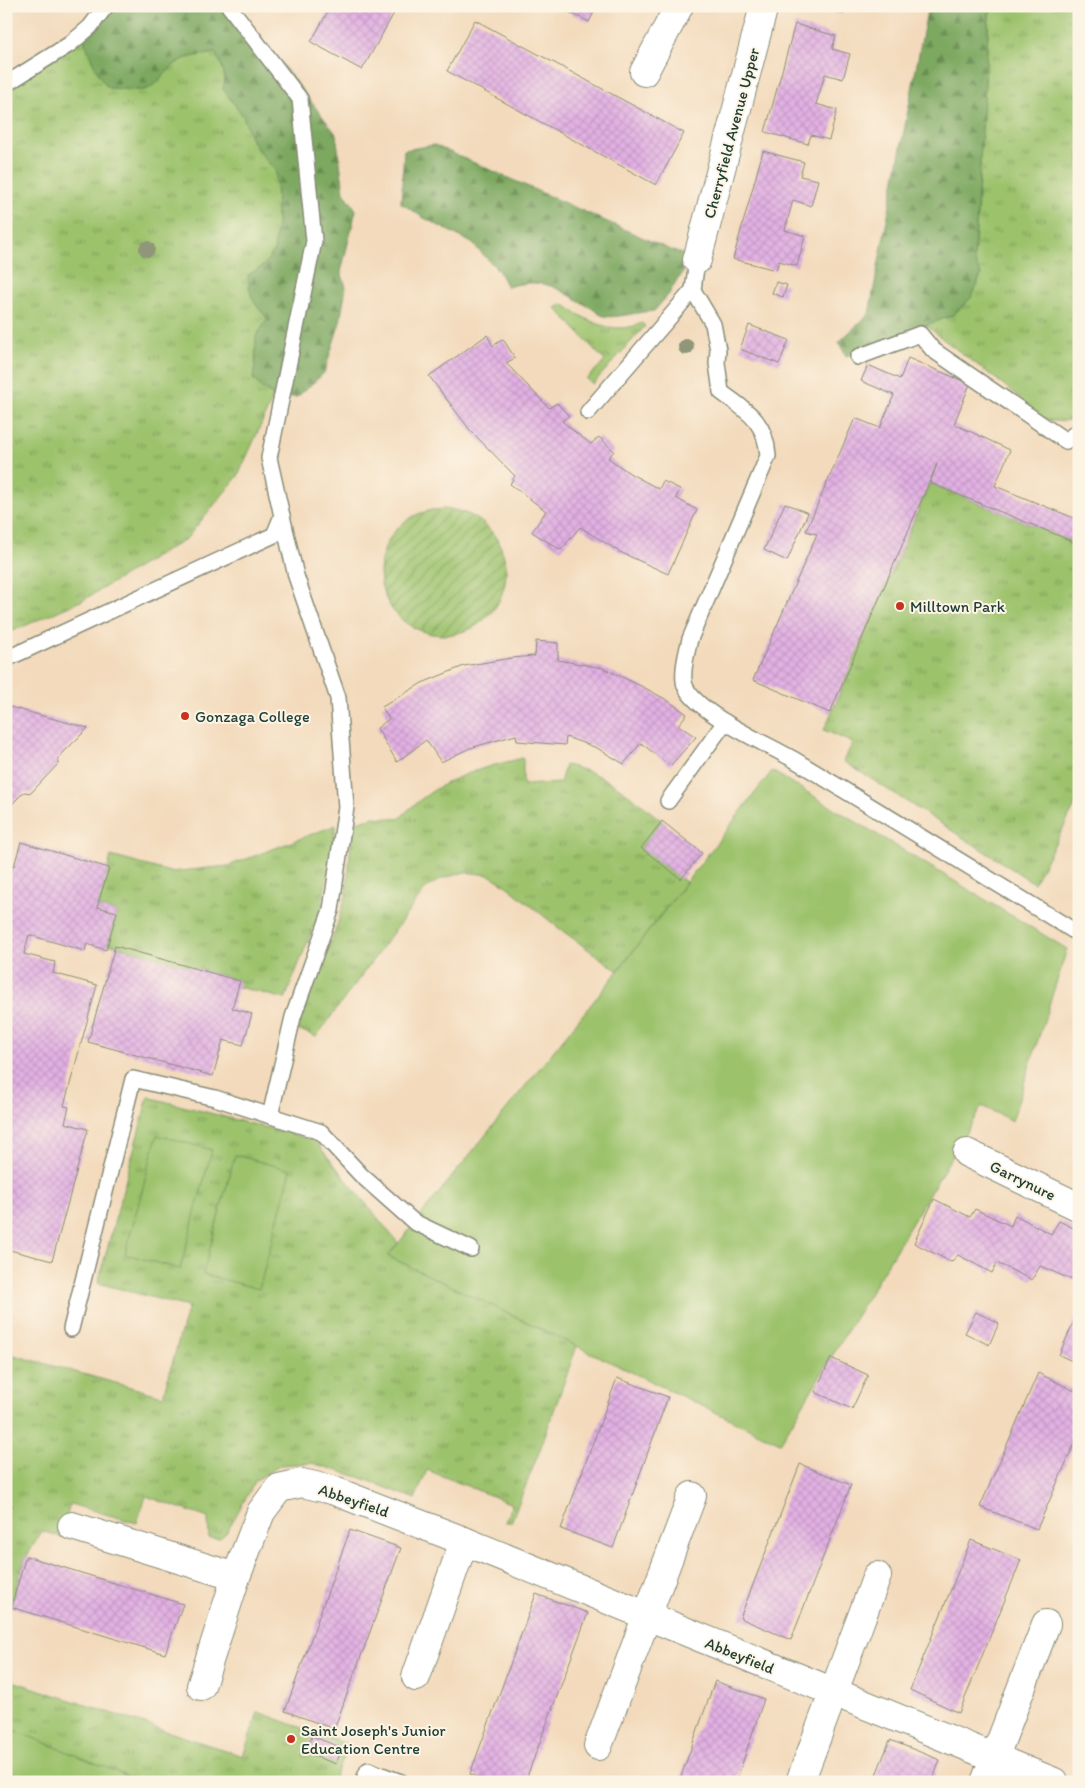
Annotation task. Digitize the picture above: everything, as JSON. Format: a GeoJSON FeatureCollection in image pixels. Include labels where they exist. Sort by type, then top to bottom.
{"type":"FeatureCollection","features":[{"type":"Feature","properties":{"kind":"street"},"geometry":{"type":"LineString","coordinates":[[644,72],[679,6]]}},
{"type":"Feature","properties":{"kind":"street","name":"Cherryfield Avenue Upper"},"geometry":{"type":"LineString","coordinates":[[698,260],[764,6]]}},
{"type":"Feature","properties":{"kind":"street","name":"Garrynure"},"geometry":{"type":"LineString","coordinates":[[967,1153],[1079,1207]]}},
{"type":"Feature","properties":{"kind":"street","name":"Abbeyfield"},"geometry":{"type":"LineString","coordinates":[[200,1686],[236,1577],[261,1512],[279,1488],[302,1483],[332,1490],[464,1541],[834,1693],[990,1770],[1054,1782]]}},
{"type":"Feature","properties":{"kind":"street"},"geometry":{"type":"LineString","coordinates":[[598,1746],[692,1496]]}},
{"type":"Feature","properties":{"kind":"street"},"geometry":{"type":"LineString","coordinates":[[72,1526],[236,1577]]}},
{"type":"Feature","properties":{"kind":"street"},"geometry":{"type":"LineString","coordinates":[[416,1677],[464,1541]]}},
{"type":"Feature","properties":{"kind":"street"},"geometry":{"type":"LineString","coordinates":[[800,1782],[877,1576]]}},
{"type":"Feature","properties":{"kind":"street"},"geometry":{"type":"LineString","coordinates":[[990,1770],[1046,1624]]}},
{"type":"Feature","properties":{"kind":"lane"},"geometry":{"type":"LineString","coordinates":[[6,84],[70,44],[90,27],[106,6]]}},
{"type":"Feature","properties":{"kind":"lane"},"geometry":{"type":"LineString","coordinates":[[229,6],[300,99],[314,241],[269,458],[296,576],[338,698],[346,807],[331,910],[293,1017],[270,1116]]}},
{"type":"Feature","properties":{"kind":"lane"},"geometry":{"type":"LineString","coordinates":[[588,412],[693,290],[698,260]]}},
{"type":"Feature","properties":{"kind":"lane"},"geometry":{"type":"LineString","coordinates":[[693,290],[713,324],[718,350],[717,363],[721,392],[755,418],[767,442],[768,456],[690,639],[685,665],[685,686],[696,701],[726,722],[796,760],[1079,934]]}},
{"type":"Feature","properties":{"kind":"lane"},"geometry":{"type":"LineString","coordinates":[[858,357],[920,334],[933,350],[1066,442],[1079,430]]}},
{"type":"Feature","properties":{"kind":"lane"},"geometry":{"type":"LineString","coordinates":[[6,659],[274,535],[282,516]]}},
{"type":"Feature","properties":{"kind":"lane"},"geometry":{"type":"LineString","coordinates":[[668,801],[726,722]]}},
{"type":"Feature","properties":{"kind":"lane"},"geometry":{"type":"LineString","coordinates":[[71,1329],[133,1079],[215,1098],[321,1132],[362,1175],[414,1222],[471,1250]]}},
{"type":"Feature","properties":{"kind":"lane"},"geometry":{"type":"LineString","coordinates":[[363,1782],[368,1770],[401,1782]]}},
{"type":"Feature","properties":{"kind":"green space"},"geometry":{"type":"Polygon","coordinates":[[[112,6],[220,6],[294,102],[309,244],[272,400],[238,476],[186,539],[83,600],[6,634],[6,87],[84,39],[102,24],[112,6]]]}},
{"type":"Feature","properties":{"kind":"green space"},"geometry":{"type":"Polygon","coordinates":[[[112,6],[220,6],[225,13],[278,59],[336,134],[344,192],[356,210],[341,272],[346,287],[340,322],[324,373],[297,397],[272,395],[253,379],[256,336],[268,319],[253,300],[248,275],[263,266],[274,251],[277,224],[276,172],[254,145],[243,116],[223,89],[223,70],[215,53],[181,60],[148,89],[108,88],[91,59],[84,39],[102,24],[112,6]]]}},
{"type":"Feature","properties":{"kind":"green space"},"geometry":{"type":"Polygon","coordinates":[[[928,6],[992,6],[989,15],[974,260],[981,275],[972,297],[953,315],[846,356],[839,342],[869,314],[928,6]]]}},
{"type":"Feature","properties":{"kind":"green space"},"geometry":{"type":"Polygon","coordinates":[[[992,6],[1079,6],[1079,417],[1065,421],[1050,421],[1041,417],[1013,392],[926,325],[953,315],[972,297],[981,275],[974,260],[989,15],[992,6]]]}},
{"type":"Feature","properties":{"kind":"green space"},"geometry":{"type":"Polygon","coordinates":[[[434,145],[673,251],[690,256],[691,261],[683,264],[683,273],[669,294],[654,311],[621,316],[609,317],[602,315],[551,286],[532,283],[507,287],[498,270],[472,243],[424,218],[401,203],[404,150],[434,145]]]}},
{"type":"Feature","properties":{"kind":"green space"},"geometry":{"type":"Polygon","coordinates":[[[563,304],[581,316],[601,325],[621,328],[642,323],[645,326],[593,384],[586,379],[605,361],[556,308],[563,304]]]}},
{"type":"Feature","properties":{"kind":"green space"},"geometry":{"type":"Polygon","coordinates":[[[930,483],[1079,544],[1079,573],[1077,577],[1079,578],[1079,798],[1034,883],[843,761],[853,743],[824,730],[930,483]]]}},
{"type":"Feature","properties":{"kind":"green space"},"geometry":{"type":"Polygon","coordinates":[[[443,509],[467,514],[488,527],[501,548],[506,572],[501,596],[488,617],[467,630],[443,635],[419,630],[398,617],[385,596],[380,572],[385,548],[398,527],[419,514],[443,509]]]}},
{"type":"Feature","properties":{"kind":"green space"},"geometry":{"type":"Polygon","coordinates":[[[523,758],[523,785],[560,783],[565,765],[606,780],[640,803],[662,821],[641,848],[686,882],[618,971],[560,929],[504,884],[489,875],[465,872],[441,879],[426,888],[316,1037],[298,1029],[302,1014],[335,932],[346,895],[353,823],[374,817],[399,819],[427,795],[456,778],[487,767],[523,758]]]}},
{"type":"Feature","properties":{"kind":"green space"},"geometry":{"type":"Polygon","coordinates":[[[772,771],[1067,949],[1012,1121],[982,1106],[780,1443],[388,1256],[614,976],[772,771]]]}},
{"type":"Feature","properties":{"kind":"green space"},"geometry":{"type":"Polygon","coordinates":[[[336,825],[322,905],[285,999],[238,987],[240,981],[108,944],[117,912],[97,907],[111,856],[170,872],[228,866],[336,825]]]}},
{"type":"Feature","properties":{"kind":"green space"},"geometry":{"type":"Polygon","coordinates":[[[148,1097],[314,1140],[398,1243],[388,1256],[577,1346],[538,1455],[511,1522],[505,1522],[512,1504],[427,1470],[415,1499],[359,1477],[312,1463],[281,1465],[256,1480],[226,1533],[220,1538],[209,1538],[208,1518],[146,1496],[137,1523],[70,1504],[61,1537],[42,1531],[25,1559],[6,1621],[6,1353],[163,1396],[188,1307],[98,1283],[148,1097]]]}},
{"type":"Feature","properties":{"kind":"green space"},"geometry":{"type":"Polygon","coordinates":[[[157,1135],[212,1150],[180,1269],[125,1254],[157,1135]]]}},
{"type":"Feature","properties":{"kind":"green space"},"geometry":{"type":"Polygon","coordinates":[[[235,1155],[291,1170],[259,1289],[203,1274],[235,1155]]]}},
{"type":"Feature","properties":{"kind":"green space"},"geometry":{"type":"Polygon","coordinates":[[[6,1679],[243,1756],[258,1712],[349,1745],[332,1782],[6,1782],[6,1679]]]}},
{"type":"Feature","properties":{"kind":"green space"},"geometry":{"type":"Polygon","coordinates":[[[6,1727],[142,1782],[6,1782],[6,1727]]]}},
{"type":"Feature","properties":{"kind":"building"},"geometry":{"type":"Polygon","coordinates":[[[331,6],[398,6],[362,70],[311,42],[331,6]]]}},
{"type":"Feature","properties":{"kind":"building"},"geometry":{"type":"Polygon","coordinates":[[[557,6],[597,6],[589,22],[557,6]]]}},
{"type":"Feature","properties":{"kind":"building"},"geometry":{"type":"Polygon","coordinates":[[[818,6],[845,6],[843,14],[818,6]]]}},
{"type":"Feature","properties":{"kind":"building"},"geometry":{"type":"Polygon","coordinates":[[[475,20],[684,133],[656,185],[447,71],[475,20]]]}},
{"type":"Feature","properties":{"kind":"building"},"geometry":{"type":"Polygon","coordinates":[[[795,24],[836,36],[832,49],[850,54],[843,79],[825,74],[816,104],[837,110],[829,140],[811,135],[808,144],[765,132],[795,24]]]}},
{"type":"Feature","properties":{"kind":"building"},"geometry":{"type":"Polygon","coordinates":[[[763,151],[804,162],[800,176],[818,180],[811,206],[793,200],[785,230],[805,236],[797,266],[779,261],[776,270],[733,259],[763,151]]]}},
{"type":"Feature","properties":{"kind":"building"},"geometry":{"type":"Polygon","coordinates":[[[776,282],[787,285],[783,297],[772,293],[776,282]]]}},
{"type":"Feature","properties":{"kind":"building"},"geometry":{"type":"Polygon","coordinates":[[[749,325],[789,340],[779,364],[740,349],[749,325]]]}},
{"type":"Feature","properties":{"kind":"building"},"geometry":{"type":"Polygon","coordinates":[[[487,335],[493,346],[503,339],[515,358],[506,363],[549,408],[557,403],[569,416],[562,421],[575,432],[591,444],[599,437],[614,451],[608,458],[631,474],[659,489],[663,481],[680,489],[676,498],[697,510],[668,574],[620,552],[580,527],[561,550],[532,532],[546,511],[510,484],[515,476],[470,430],[429,376],[487,335]]]}},
{"type":"Feature","properties":{"kind":"building"},"geometry":{"type":"Polygon","coordinates":[[[908,358],[970,384],[954,424],[1010,450],[995,486],[1079,520],[1079,544],[930,483],[937,464],[830,713],[753,680],[817,534],[806,531],[855,418],[880,428],[894,395],[861,381],[868,365],[900,379],[908,358]]]}},
{"type":"Feature","properties":{"kind":"building"},"geometry":{"type":"Polygon","coordinates":[[[785,503],[808,513],[787,561],[764,550],[785,503]]]}},
{"type":"Feature","properties":{"kind":"building"},"geometry":{"type":"Polygon","coordinates":[[[536,641],[558,643],[558,660],[603,668],[667,700],[687,714],[678,725],[696,737],[670,766],[641,743],[624,764],[597,748],[566,737],[565,745],[517,741],[516,735],[470,748],[441,762],[426,740],[397,762],[377,728],[389,719],[382,707],[422,683],[464,666],[535,656],[536,641]]]}},
{"type":"Feature","properties":{"kind":"building"},"geometry":{"type":"Polygon","coordinates":[[[6,706],[88,728],[58,758],[58,764],[31,793],[24,792],[6,810],[6,706]]]}},
{"type":"Feature","properties":{"kind":"building"},"geometry":{"type":"Polygon","coordinates":[[[662,821],[702,853],[681,879],[641,848],[662,821]]]}},
{"type":"Feature","properties":{"kind":"building"},"geometry":{"type":"Polygon","coordinates":[[[21,842],[109,868],[97,907],[117,912],[106,950],[87,944],[85,951],[29,935],[24,954],[55,962],[53,973],[97,985],[64,1106],[69,1107],[65,1123],[88,1129],[52,1261],[6,1249],[6,864],[14,866],[21,842]]]}},
{"type":"Feature","properties":{"kind":"building"},"geometry":{"type":"Polygon","coordinates":[[[115,946],[240,981],[232,1008],[252,1014],[243,1045],[223,1040],[213,1076],[88,1042],[115,946]]]}},
{"type":"Feature","properties":{"kind":"building"},"geometry":{"type":"Polygon","coordinates":[[[934,1199],[970,1217],[975,1209],[1011,1226],[1015,1215],[1051,1234],[1059,1221],[1079,1231],[1079,1283],[1040,1266],[1032,1280],[997,1263],[992,1273],[958,1255],[951,1262],[914,1243],[934,1199]]]}},
{"type":"Feature","properties":{"kind":"building"},"geometry":{"type":"Polygon","coordinates":[[[1079,1310],[1079,1364],[1059,1355],[1079,1310]]]}},
{"type":"Feature","properties":{"kind":"building"},"geometry":{"type":"Polygon","coordinates":[[[976,1312],[999,1323],[989,1345],[965,1333],[976,1312]]]}},
{"type":"Feature","properties":{"kind":"building"},"geometry":{"type":"Polygon","coordinates":[[[831,1358],[868,1375],[852,1409],[815,1392],[831,1358]]]}},
{"type":"Feature","properties":{"kind":"building"},"geometry":{"type":"Polygon","coordinates":[[[1038,1373],[1079,1393],[1079,1433],[1037,1529],[980,1507],[1038,1373]]]}},
{"type":"Feature","properties":{"kind":"building"},"geometry":{"type":"Polygon","coordinates":[[[617,1378],[668,1397],[613,1548],[561,1529],[617,1378]]]}},
{"type":"Feature","properties":{"kind":"building"},"geometry":{"type":"Polygon","coordinates":[[[800,1464],[851,1485],[791,1640],[740,1618],[800,1464]]]}},
{"type":"Feature","properties":{"kind":"building"},"geometry":{"type":"Polygon","coordinates":[[[350,1530],[401,1548],[334,1729],[285,1711],[350,1530]]]}},
{"type":"Feature","properties":{"kind":"building"},"geometry":{"type":"Polygon","coordinates":[[[971,1540],[1021,1560],[959,1713],[910,1690],[971,1540]]]}},
{"type":"Feature","properties":{"kind":"building"},"geometry":{"type":"Polygon","coordinates":[[[26,1556],[183,1604],[165,1654],[11,1607],[26,1556]]]}},
{"type":"Feature","properties":{"kind":"building"},"geometry":{"type":"Polygon","coordinates":[[[536,1594],[588,1613],[525,1782],[492,1782],[470,1774],[536,1594]]]}},
{"type":"Feature","properties":{"kind":"building"},"geometry":{"type":"Polygon","coordinates":[[[715,1681],[764,1699],[736,1782],[679,1782],[715,1681]]]}},
{"type":"Feature","properties":{"kind":"building"},"geometry":{"type":"Polygon","coordinates":[[[312,1736],[342,1748],[336,1764],[306,1753],[312,1736]]]}},
{"type":"Feature","properties":{"kind":"building"},"geometry":{"type":"Polygon","coordinates":[[[890,1740],[940,1760],[932,1782],[873,1782],[890,1740]]]}},
{"type":"Feature","properties":{"kind":"place","name":"Milltown Park"},"geometry":{"type":"Point","coordinates":[900,606]}},
{"type":"Feature","properties":{"kind":"place","name":"Gonzaga College"},"geometry":{"type":"Point","coordinates":[185,716]}},
{"type":"Feature","properties":{"kind":"place","name":"Saint Joseph's Junior Education Centre"},"geometry":{"type":"Point","coordinates":[291,1739]}}]}
